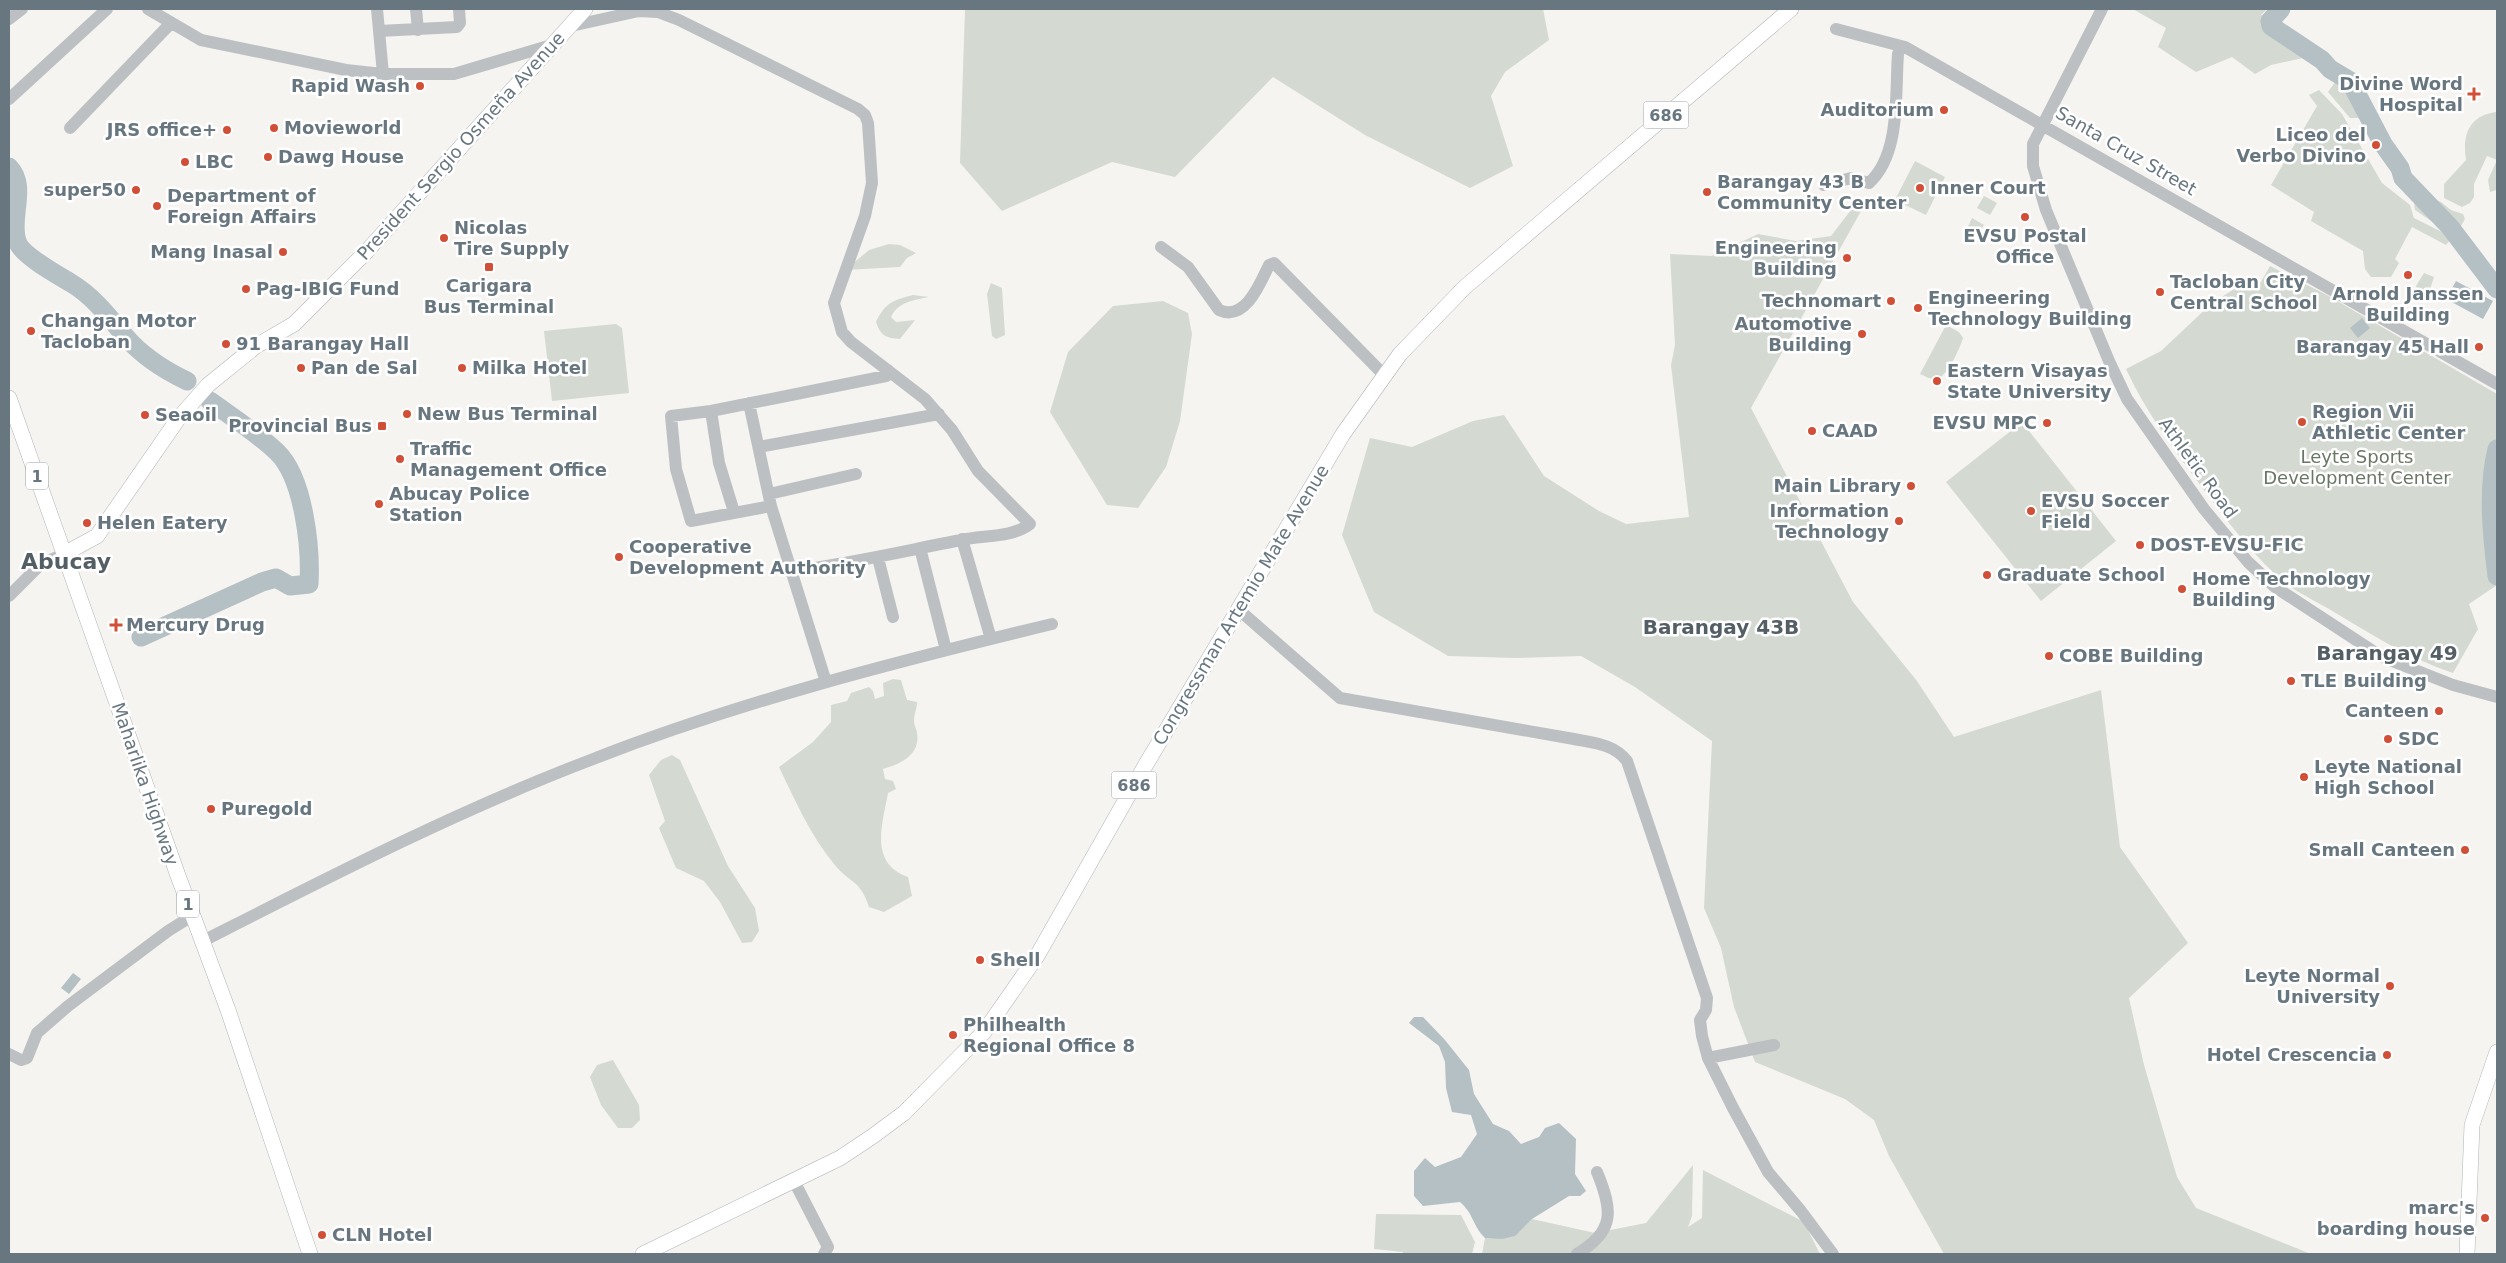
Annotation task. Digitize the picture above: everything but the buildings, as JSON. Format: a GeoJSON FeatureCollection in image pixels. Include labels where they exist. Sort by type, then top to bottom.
{"type":"FeatureCollection","features":[{"type":"Feature","properties":{"kind":"main road","name":"President Sergio Osmeña Avenue"},"geometry":{"type":"LineString","coordinates":[[64,554],[97,536],[178,419],[208,385],[256,346],[294,324],[368,251],[465,140],[555,44],[585,9]]}},
{"type":"Feature","properties":{"kind":"main road","name":"Congressman Artemio Mate Avenue"},"geometry":{"type":"LineString","coordinates":[[643,1254],[840,1158],[899,1118],[942,1076],[996,1017],[1037,956],[1238,609],[1334,448],[1384,375],[1420,333],[1465,287],[1791,9]]}},
{"type":"Feature","properties":{"kind":"main road","name":"Maharlika Highway"},"geometry":{"type":"LineString","coordinates":[[9,398],[192,916],[203,941],[261,1105],[310,1254]]}},
{"type":"Feature","properties":{"kind":"main road"},"geometry":{"type":"LineString","coordinates":[[2467,1254],[2472,1125],[2497,1052]]}},
{"type":"Feature","properties":{"kind":"street"},"geometry":{"type":"LineString","coordinates":[[9,19],[22,9]]}},
{"type":"Feature","properties":{"kind":"street"},"geometry":{"type":"LineString","coordinates":[[9,99],[107,9]]}},
{"type":"Feature","properties":{"kind":"street"},"geometry":{"type":"LineString","coordinates":[[148,9],[201,40],[346,70],[383,74],[454,74],[555,44]]}},
{"type":"Feature","properties":{"kind":"street"},"geometry":{"type":"LineString","coordinates":[[377,9],[383,74]]}},
{"type":"Feature","properties":{"kind":"street"},"geometry":{"type":"LineString","coordinates":[[416,9],[418,30]]}},
{"type":"Feature","properties":{"kind":"street"},"geometry":{"type":"LineString","coordinates":[[379,31],[459,26],[459,9]]}},
{"type":"Feature","properties":{"kind":"street","name":"Athletic Road"},"geometry":{"type":"LineString","coordinates":[[2102,9],[2033,144],[2032,154],[2035,175],[2050,219],[2108,360],[2127,399],[2215,523],[2264,579],[2358,643],[2382,657],[2421,674],[2497,697]]}},
{"type":"Feature","properties":{"kind":"street"},"geometry":{"type":"LineString","coordinates":[[571,26],[639,11],[658,12],[679,20],[858,109],[865,115],[868,123],[872,183],[865,216],[838,292],[835,310],[842,332],[851,342],[925,399],[952,430],[978,471],[1030,524],[1020,531],[962,539],[878,558],[792,571]]}},
{"type":"Feature","properties":{"kind":"street"},"geometry":{"type":"LineString","coordinates":[[70,128],[171,24]]}},
{"type":"Feature","properties":{"kind":"street","name":"Santa Cruz Street"},"geometry":{"type":"LineString","coordinates":[[1836,29],[1905,47],[2497,384]]}},
{"type":"Feature","properties":{"kind":"street"},"geometry":{"type":"LineString","coordinates":[[1824,185],[1851,178],[1869,183],[1886,156],[1892,137],[1898,54],[1900,48],[1905,47]]}},
{"type":"Feature","properties":{"kind":"street"},"geometry":{"type":"LineString","coordinates":[[1161,246],[1188,267],[1219,310],[1224,313],[1231,313],[1248,303],[1256,292],[1269,265],[1274,263],[1384,375]]}},
{"type":"Feature","properties":{"kind":"street"},"geometry":{"type":"LineString","coordinates":[[856,474],[734,512],[691,521],[676,469],[671,416],[749,404],[886,376],[888,370]]}},
{"type":"Feature","properties":{"kind":"street"},"geometry":{"type":"LineString","coordinates":[[749,404],[760,447],[770,500],[826,682]]}},
{"type":"Feature","properties":{"kind":"street"},"geometry":{"type":"LineString","coordinates":[[711,411],[719,463],[734,512]]}},
{"type":"Feature","properties":{"kind":"street"},"geometry":{"type":"LineString","coordinates":[[760,447],[939,414]]}},
{"type":"Feature","properties":{"kind":"street"},"geometry":{"type":"LineString","coordinates":[[962,539],[991,639]]}},
{"type":"Feature","properties":{"kind":"street"},"geometry":{"type":"LineString","coordinates":[[920,548],[946,650]]}},
{"type":"Feature","properties":{"kind":"street"},"geometry":{"type":"LineString","coordinates":[[9,596],[41,564],[64,554]]}},
{"type":"Feature","properties":{"kind":"street"},"geometry":{"type":"LineString","coordinates":[[878,558],[893,617]]}},
{"type":"Feature","properties":{"kind":"street"},"geometry":{"type":"LineString","coordinates":[[1238,609],[1340,698],[1574,739],[1609,746],[1620,752],[1627,760],[1706,993],[1706,1010],[1700,1020],[1708,1058],[1768,1172],[1802,1211],[1833,1254]]}},
{"type":"Feature","properties":{"kind":"street"},"geometry":{"type":"LineString","coordinates":[[203,941],[360,861],[458,815],[547,777],[675,729],[826,682],[1052,624]]}},
{"type":"Feature","properties":{"kind":"street"},"geometry":{"type":"LineString","coordinates":[[9,1054],[21,1060],[27,1058],[37,1033],[68,1006],[168,931],[192,916]]}},
{"type":"Feature","properties":{"kind":"street"},"geometry":{"type":"LineString","coordinates":[[1708,1058],[1774,1045]]}},
{"type":"Feature","properties":{"kind":"street"},"geometry":{"type":"LineString","coordinates":[[1577,1254],[1596,1242],[1608,1220],[1608,1197],[1597,1172]]}},
{"type":"Feature","properties":{"kind":"street"},"geometry":{"type":"LineString","coordinates":[[794,1181],[826,1242],[828,1251],[824,1254]]}},
{"type":"Feature","properties":{"kind":"green space"},"geometry":{"type":"Polygon","coordinates":[[[965,9],[1543,9],[1549,40],[1505,72],[1491,96],[1513,166],[1470,188],[1365,135],[1273,77],[1175,177],[1112,162],[1002,211],[960,163],[965,9]]]}},
{"type":"Feature","properties":{"kind":"green space"},"geometry":{"type":"Polygon","coordinates":[[[2133,9],[2267,9],[2261,15],[2267,16],[2276,12],[2303,58],[2271,65],[2255,74],[2232,57],[2196,72],[2158,47],[2166,28],[2133,9]]]}},
{"type":"Feature","properties":{"kind":"green space"},"geometry":{"type":"Polygon","coordinates":[[[2344,74],[2351,77],[2354,89],[2368,115],[2388,142],[2387,152],[2384,157],[2362,118],[2350,118],[2328,92],[2338,78],[2344,74]]]}},
{"type":"Feature","properties":{"kind":"green space"},"geometry":{"type":"Polygon","coordinates":[[[2319,90],[2342,114],[2382,183],[2410,205],[2414,218],[2450,236],[2450,240],[2446,245],[2412,227],[2395,259],[2399,263],[2391,277],[2371,277],[2365,269],[2363,251],[2311,221],[2314,212],[2271,185],[2317,106],[2309,95],[2319,90]]]}},
{"type":"Feature","properties":{"kind":"green space"},"geometry":{"type":"Polygon","coordinates":[[[2497,112],[2497,160],[2487,156],[2474,184],[2474,197],[2470,203],[2462,207],[2444,198],[2444,184],[2466,160],[2465,142],[2474,122],[2480,117],[2497,112]]]}},
{"type":"Feature","properties":{"kind":"green space"},"geometry":{"type":"Polygon","coordinates":[[[2497,160],[2497,190],[2490,192],[2488,180],[2497,160]]]}},
{"type":"Feature","properties":{"kind":"green space","name":"Inner Court"},"geometry":{"type":"Polygon","coordinates":[[[1915,161],[1945,177],[1926,215],[1895,200],[1915,161]]]}},
{"type":"Feature","properties":{"kind":"green space"},"geometry":{"type":"Polygon","coordinates":[[[2413,193],[2441,202],[2451,210],[2463,214],[2465,219],[2457,233],[2443,229],[2415,210],[2413,193]]]}},
{"type":"Feature","properties":{"kind":"green space"},"geometry":{"type":"Polygon","coordinates":[[[1984,196],[1997,203],[1990,215],[1977,208],[1984,196]]]}},
{"type":"Feature","properties":{"kind":"green space"},"geometry":{"type":"Polygon","coordinates":[[[1865,204],[1751,408],[1853,602],[1917,681],[1954,737],[2101,690],[2120,847],[2188,943],[2129,998],[2144,1065],[2177,1177],[2196,1208],[2311,1254],[1944,1254],[1889,1156],[1874,1120],[1845,1099],[1755,1062],[1734,1007],[1721,948],[1704,908],[1712,741],[1635,687],[1581,656],[1516,658],[1448,656],[1374,612],[1342,535],[1370,438],[1412,447],[1473,421],[1504,415],[1544,476],[1599,511],[1626,524],[1689,517],[1671,365],[1675,345],[1670,254],[1712,256],[1758,234],[1796,241],[1831,236],[1851,210],[1865,204]]]}},
{"type":"Feature","properties":{"kind":"green space"},"geometry":{"type":"Polygon","coordinates":[[[1972,218],[1984,225],[1975,238],[1966,231],[1972,218]]]}},
{"type":"Feature","properties":{"kind":"green space"},"geometry":{"type":"Polygon","coordinates":[[[889,244],[900,245],[916,253],[907,258],[900,267],[845,270],[869,250],[889,244]]]}},
{"type":"Feature","properties":{"kind":"green space","name":"Leyte Sports Development Center"},"geometry":{"type":"Polygon","coordinates":[[[2270,266],[2327,295],[2497,394],[2497,447],[2490,472],[2490,492],[2497,585],[2469,604],[2478,629],[2453,673],[2420,660],[2374,636],[2294,589],[2271,570],[2236,532],[2167,439],[2149,412],[2126,369],[2161,351],[2212,303],[2239,286],[2261,282],[2270,266]]]}},
{"type":"Feature","properties":{"kind":"green space"},"geometry":{"type":"Polygon","coordinates":[[[2424,273],[2434,277],[2427,298],[2420,295],[2416,286],[2424,273]]]}},
{"type":"Feature","properties":{"kind":"green space"},"geometry":{"type":"Polygon","coordinates":[[[991,283],[1002,288],[1005,335],[996,339],[992,336],[987,294],[991,283]]]}},
{"type":"Feature","properties":{"kind":"green space"},"geometry":{"type":"Polygon","coordinates":[[[913,295],[929,297],[907,302],[894,312],[891,317],[896,322],[915,320],[900,339],[885,335],[876,322],[883,310],[890,303],[913,295]]]}},
{"type":"Feature","properties":{"kind":"green space"},"geometry":{"type":"Polygon","coordinates":[[[1163,301],[1188,313],[1192,334],[1180,421],[1166,467],[1138,508],[1107,505],[1050,412],[1068,352],[1113,306],[1163,301]]]}},
{"type":"Feature","properties":{"kind":"green space"},"geometry":{"type":"Polygon","coordinates":[[[616,324],[622,328],[629,393],[552,401],[544,331],[616,324]]]}},
{"type":"Feature","properties":{"kind":"green space"},"geometry":{"type":"Polygon","coordinates":[[[1946,325],[1959,332],[1963,338],[1956,355],[1949,368],[1940,377],[1936,379],[1920,374],[1946,325]]]}},
{"type":"Feature","properties":{"kind":"green space","name":"EVSU Soccer Field"},"geometry":{"type":"Polygon","coordinates":[[[2022,422],[2116,541],[2041,601],[1946,482],[2022,422]]]}},
{"type":"Feature","properties":{"kind":"green space"},"geometry":{"type":"Polygon","coordinates":[[[893,679],[901,680],[907,700],[917,702],[914,724],[917,732],[917,741],[916,747],[908,757],[883,769],[885,779],[893,781],[896,789],[888,793],[881,830],[881,842],[883,853],[888,863],[896,871],[908,877],[912,896],[884,912],[869,907],[866,898],[858,886],[825,853],[804,817],[779,767],[813,742],[831,722],[831,705],[847,701],[851,693],[869,687],[873,691],[875,699],[884,696],[883,683],[893,679]]]}},
{"type":"Feature","properties":{"kind":"green space"},"geometry":{"type":"Polygon","coordinates":[[[672,755],[680,760],[728,866],[755,908],[759,931],[752,942],[742,943],[720,902],[704,881],[676,868],[659,828],[665,821],[649,775],[661,760],[672,755]]]}},
{"type":"Feature","properties":{"kind":"green space"},"geometry":{"type":"Polygon","coordinates":[[[613,1060],[639,1105],[640,1120],[632,1128],[618,1128],[601,1105],[590,1077],[597,1065],[613,1060]]]}},
{"type":"Feature","properties":{"kind":"green space"},"geometry":{"type":"Polygon","coordinates":[[[1693,1165],[1692,1216],[1688,1227],[1702,1218],[1703,1170],[1804,1222],[1820,1254],[1482,1254],[1485,1238],[1500,1238],[1516,1233],[1532,1219],[1595,1233],[1646,1223],[1693,1165]]]}},
{"type":"Feature","properties":{"kind":"green space"},"geometry":{"type":"Polygon","coordinates":[[[1376,1214],[1461,1215],[1475,1242],[1472,1254],[1403,1254],[1403,1252],[1374,1249],[1376,1214]]]}},
{"type":"Feature","properties":{"kind":"shaded area"},"geometry":{"type":"Polygon","coordinates":[[[2456,281],[2493,301],[2483,319],[2446,299],[2456,281]]]}},
{"type":"Feature","properties":{"kind":"shaded area"},"geometry":{"type":"Polygon","coordinates":[[[2362,318],[2370,328],[2358,338],[2350,328],[2362,318]]]}},
{"type":"Feature","properties":{"kind":"shaded area"},"geometry":{"type":"Polygon","coordinates":[[[73,973],[81,979],[69,994],[61,988],[73,973]]]}},
{"type":"Feature","properties":{"kind":"shaded area"},"geometry":{"type":"Polygon","coordinates":[[[1414,1017],[1423,1017],[1445,1040],[1469,1070],[1474,1094],[1493,1124],[1509,1131],[1521,1144],[1539,1137],[1545,1128],[1559,1123],[1576,1139],[1575,1174],[1586,1191],[1580,1196],[1569,1196],[1532,1219],[1515,1236],[1502,1239],[1485,1238],[1465,1206],[1460,1202],[1423,1206],[1414,1196],[1414,1171],[1425,1158],[1435,1167],[1461,1157],[1477,1134],[1471,1115],[1452,1112],[1446,1088],[1445,1062],[1439,1046],[1409,1023],[1414,1017]]]}},
{"type":"Feature","properties":{"kind":"waterway"},"geometry":{"type":"LineString","coordinates":[[2281,9],[2270,21],[2271,26],[2322,60],[2330,69],[2350,81],[2383,144],[2400,168],[2403,178],[2450,227],[2497,289]]}},
{"type":"Feature","properties":{"kind":"waterway"},"geometry":{"type":"LineString","coordinates":[[9,167],[17,184],[15,232],[20,246],[41,264],[86,294],[146,356],[187,381]]}},
{"type":"Feature","properties":{"kind":"waterway"},"geometry":{"type":"LineString","coordinates":[[141,637],[262,582],[276,578],[290,586],[309,584],[309,552],[304,514],[294,479],[286,464],[277,452],[261,438],[210,401]]}},
{"type":"Feature","properties":{"kind":"waterway"},"geometry":{"type":"LineString","coordinates":[[2497,449],[2491,496],[2497,576]]}},
{"type":"Feature","properties":{"kind":"place","name":"Rapid Wash"},"geometry":{"type":"Point","coordinates":[420,86]}},
{"type":"Feature","properties":{"kind":"place","name":"Divine Word Hospital"},"geometry":{"type":"Point","coordinates":[2474,94]}},
{"type":"Feature","properties":{"kind":"place","name":"Auditorium"},"geometry":{"type":"Point","coordinates":[1944,110]}},
{"type":"Feature","properties":{"kind":"place","name":"Movieworld"},"geometry":{"type":"Point","coordinates":[274,128]}},
{"type":"Feature","properties":{"kind":"place","name":"JRS office+"},"geometry":{"type":"Point","coordinates":[227,130]}},
{"type":"Feature","properties":{"kind":"place","name":"Liceo del Verbo Divino"},"geometry":{"type":"Point","coordinates":[2376,145]}},
{"type":"Feature","properties":{"kind":"place","name":"Dawg House"},"geometry":{"type":"Point","coordinates":[268,157]}},
{"type":"Feature","properties":{"kind":"place","name":"LBC"},"geometry":{"type":"Point","coordinates":[185,162]}},
{"type":"Feature","properties":{"kind":"place","name":"Inner Court"},"geometry":{"type":"Point","coordinates":[1920,188]}},
{"type":"Feature","properties":{"kind":"place","name":"super50"},"geometry":{"type":"Point","coordinates":[136,190]}},
{"type":"Feature","properties":{"kind":"place","name":"Barangay 43 B Community Center"},"geometry":{"type":"Point","coordinates":[1707,192]}},
{"type":"Feature","properties":{"kind":"place","name":"Department of Foreign Affairs"},"geometry":{"type":"Point","coordinates":[157,206]}},
{"type":"Feature","properties":{"kind":"place","name":"EVSU Postal Office"},"geometry":{"type":"Point","coordinates":[2025,217]}},
{"type":"Feature","properties":{"kind":"place","name":"Nicolas Tire Supply"},"geometry":{"type":"Point","coordinates":[444,238]}},
{"type":"Feature","properties":{"kind":"place","name":"Mang Inasal"},"geometry":{"type":"Point","coordinates":[283,252]}},
{"type":"Feature","properties":{"kind":"place","name":"Engineering Building"},"geometry":{"type":"Point","coordinates":[1847,258]}},
{"type":"Feature","properties":{"kind":"place","name":"Carigara Bus Terminal"},"geometry":{"type":"Point","coordinates":[489,267]}},
{"type":"Feature","properties":{"kind":"place","name":"Arnold Janssen Building"},"geometry":{"type":"Point","coordinates":[2408,275]}},
{"type":"Feature","properties":{"kind":"place","name":"Pag-IBIG Fund"},"geometry":{"type":"Point","coordinates":[246,289]}},
{"type":"Feature","properties":{"kind":"place","name":"Tacloban City Central School"},"geometry":{"type":"Point","coordinates":[2160,292]}},
{"type":"Feature","properties":{"kind":"place","name":"Technomart"},"geometry":{"type":"Point","coordinates":[1891,301]}},
{"type":"Feature","properties":{"kind":"place","name":"Engineering Technology Building"},"geometry":{"type":"Point","coordinates":[1918,308]}},
{"type":"Feature","properties":{"kind":"place","name":"Changan Motor Tacloban"},"geometry":{"type":"Point","coordinates":[31,331]}},
{"type":"Feature","properties":{"kind":"place","name":"Automotive Building"},"geometry":{"type":"Point","coordinates":[1862,334]}},
{"type":"Feature","properties":{"kind":"place","name":"91 Barangay Hall"},"geometry":{"type":"Point","coordinates":[226,344]}},
{"type":"Feature","properties":{"kind":"place","name":"Barangay 45 Hall"},"geometry":{"type":"Point","coordinates":[2479,347]}},
{"type":"Feature","properties":{"kind":"place","name":"Pan de Sal"},"geometry":{"type":"Point","coordinates":[301,368]}},
{"type":"Feature","properties":{"kind":"place","name":"Milka Hotel"},"geometry":{"type":"Point","coordinates":[462,368]}},
{"type":"Feature","properties":{"kind":"place","name":"Eastern Visayas State University"},"geometry":{"type":"Point","coordinates":[1937,381]}},
{"type":"Feature","properties":{"kind":"place","name":"New Bus Terminal"},"geometry":{"type":"Point","coordinates":[407,414]}},
{"type":"Feature","properties":{"kind":"place","name":"Seaoil"},"geometry":{"type":"Point","coordinates":[145,415]}},
{"type":"Feature","properties":{"kind":"place","name":"Region Vii Athletic Center"},"geometry":{"type":"Point","coordinates":[2302,422]}},
{"type":"Feature","properties":{"kind":"place","name":"EVSU MPC"},"geometry":{"type":"Point","coordinates":[2047,423]}},
{"type":"Feature","properties":{"kind":"place","name":"Provincial Bus"},"geometry":{"type":"Point","coordinates":[382,426]}},
{"type":"Feature","properties":{"kind":"place","name":"CAAD"},"geometry":{"type":"Point","coordinates":[1812,431]}},
{"type":"Feature","properties":{"kind":"place","name":"Traffic Management Office"},"geometry":{"type":"Point","coordinates":[400,459]}},
{"type":"Feature","properties":{"kind":"place","name":"Main Library"},"geometry":{"type":"Point","coordinates":[1911,486]}},
{"type":"Feature","properties":{"kind":"place","name":"Abucay Police Station"},"geometry":{"type":"Point","coordinates":[379,504]}},
{"type":"Feature","properties":{"kind":"place","name":"EVSU Soccer Field"},"geometry":{"type":"Point","coordinates":[2031,511]}},
{"type":"Feature","properties":{"kind":"place","name":"Information Technology"},"geometry":{"type":"Point","coordinates":[1899,521]}},
{"type":"Feature","properties":{"kind":"place","name":"Helen Eatery"},"geometry":{"type":"Point","coordinates":[87,523]}},
{"type":"Feature","properties":{"kind":"place","name":"DOST-EVSU-FIC"},"geometry":{"type":"Point","coordinates":[2140,545]}},
{"type":"Feature","properties":{"kind":"place","name":"Cooperative Development Authority"},"geometry":{"type":"Point","coordinates":[619,557]}},
{"type":"Feature","properties":{"kind":"place","name":"Graduate School"},"geometry":{"type":"Point","coordinates":[1987,575]}},
{"type":"Feature","properties":{"kind":"place","name":"Home Technology Building"},"geometry":{"type":"Point","coordinates":[2182,589]}},
{"type":"Feature","properties":{"kind":"place","name":"Mercury Drug"},"geometry":{"type":"Point","coordinates":[116,625]}},
{"type":"Feature","properties":{"kind":"place","name":"COBE Building"},"geometry":{"type":"Point","coordinates":[2049,656]}},
{"type":"Feature","properties":{"kind":"place","name":"TLE Building"},"geometry":{"type":"Point","coordinates":[2291,681]}},
{"type":"Feature","properties":{"kind":"place","name":"Canteen"},"geometry":{"type":"Point","coordinates":[2439,711]}},
{"type":"Feature","properties":{"kind":"place","name":"SDC"},"geometry":{"type":"Point","coordinates":[2388,739]}},
{"type":"Feature","properties":{"kind":"place","name":"Leyte National High School"},"geometry":{"type":"Point","coordinates":[2304,777]}},
{"type":"Feature","properties":{"kind":"place","name":"Puregold"},"geometry":{"type":"Point","coordinates":[211,809]}},
{"type":"Feature","properties":{"kind":"place","name":"Small Canteen"},"geometry":{"type":"Point","coordinates":[2465,850]}},
{"type":"Feature","properties":{"kind":"place","name":"Shell"},"geometry":{"type":"Point","coordinates":[980,960]}},
{"type":"Feature","properties":{"kind":"place","name":"Leyte Normal University"},"geometry":{"type":"Point","coordinates":[2390,986]}},
{"type":"Feature","properties":{"kind":"place","name":"Philhealth Regional Office 8"},"geometry":{"type":"Point","coordinates":[953,1035]}},
{"type":"Feature","properties":{"kind":"place","name":"Hotel Crescencia"},"geometry":{"type":"Point","coordinates":[2387,1055]}},
{"type":"Feature","properties":{"kind":"place","name":"marc's boarding house"},"geometry":{"type":"Point","coordinates":[2485,1218]}},
{"type":"Feature","properties":{"kind":"place","name":"CLN Hotel"},"geometry":{"type":"Point","coordinates":[322,1235]}},
{"type":"Feature","properties":{"kind":"district","name":"Abucay"},"geometry":{"type":"Point","coordinates":[66,561]}},
{"type":"Feature","properties":{"kind":"district","name":"Barangay 43B"},"geometry":{"type":"Point","coordinates":[1721,627]}},
{"type":"Feature","properties":{"kind":"district","name":"Barangay 49"},"geometry":{"type":"Point","coordinates":[2387,653]}}]}
